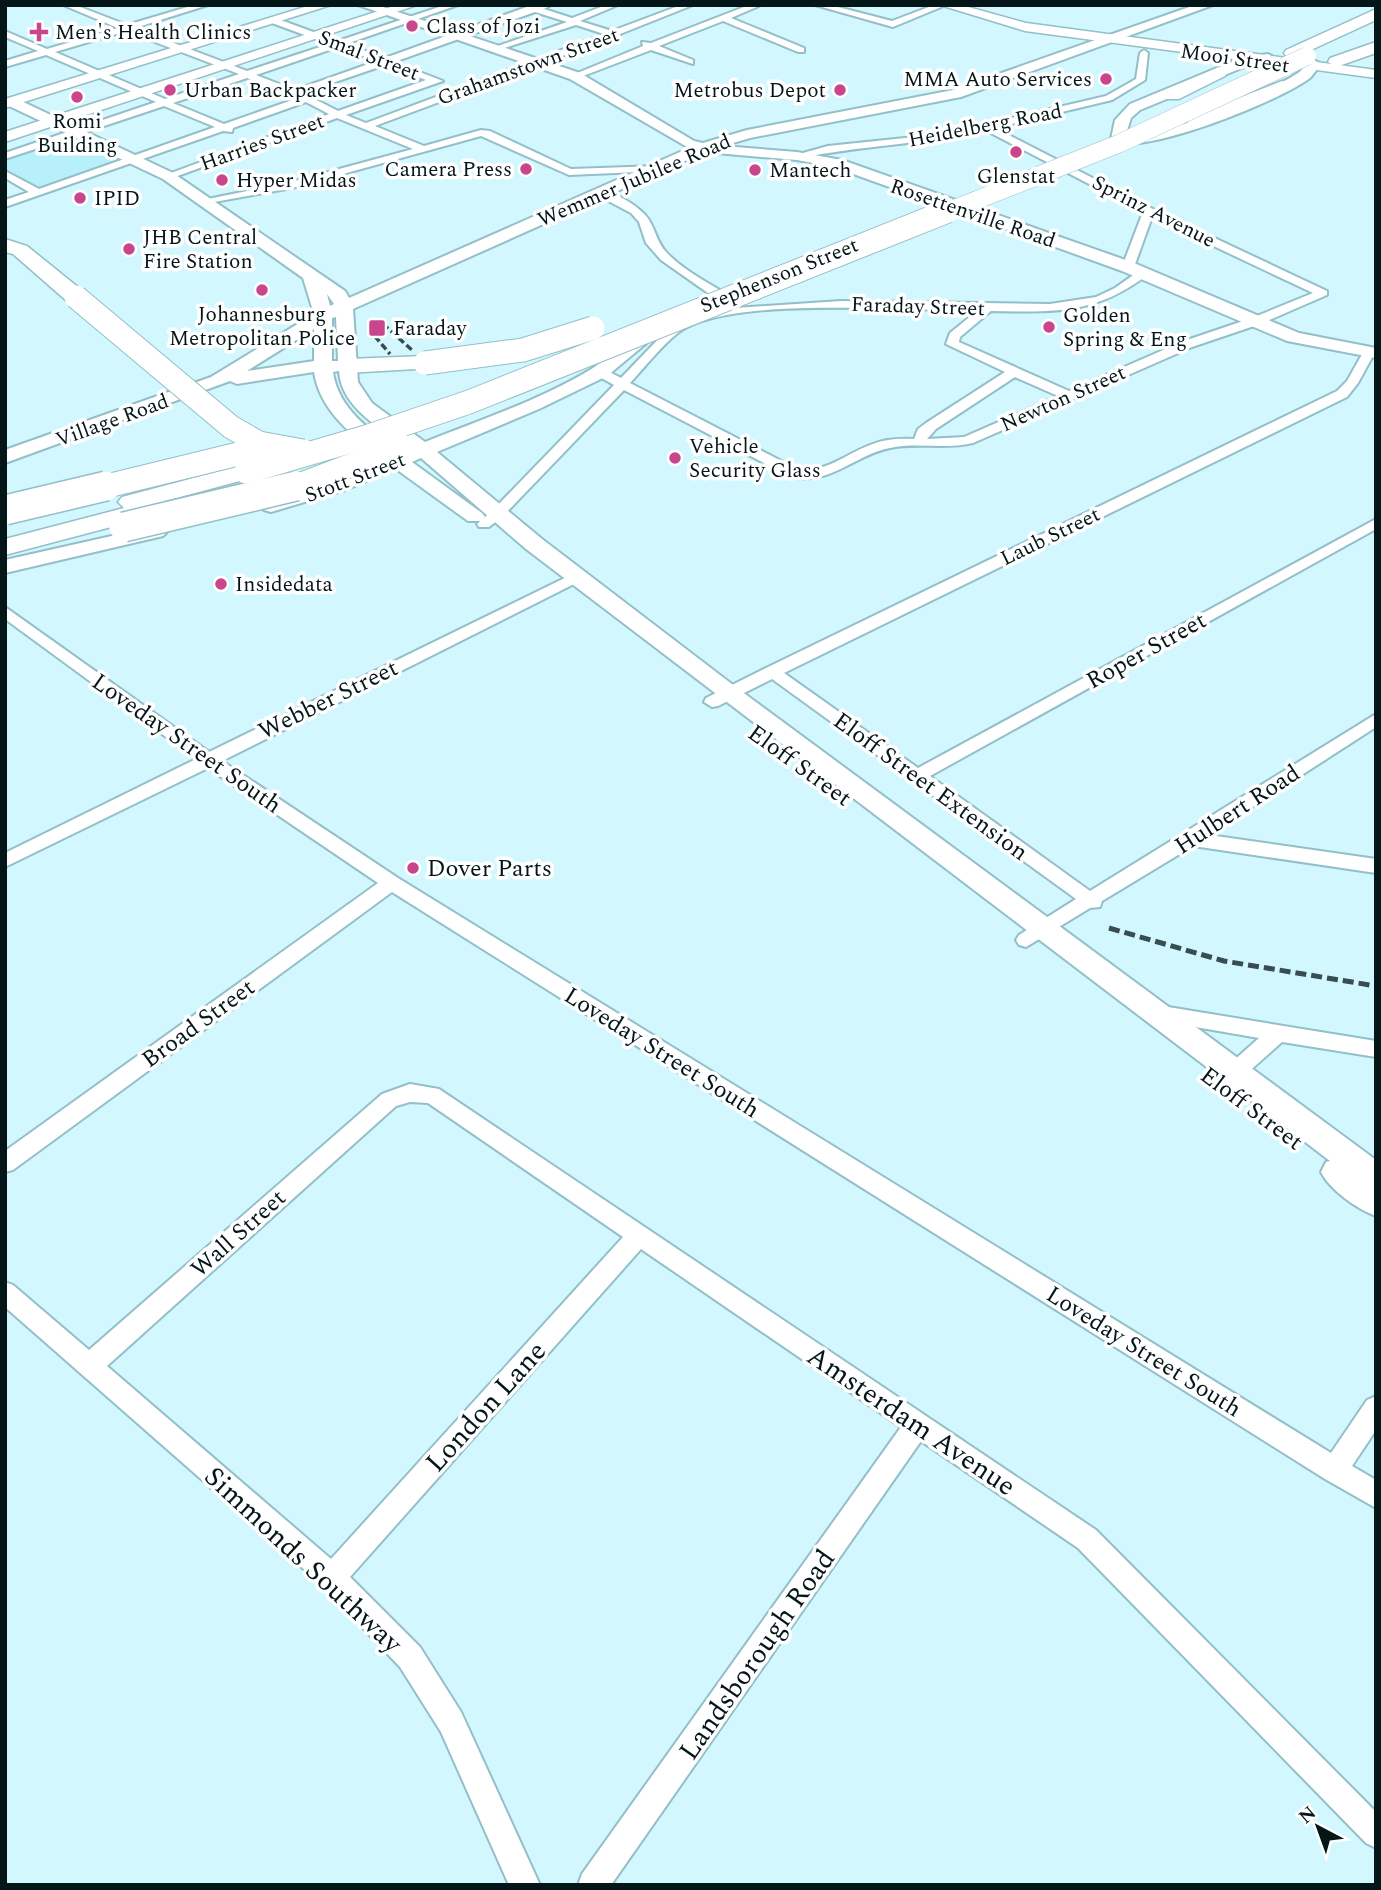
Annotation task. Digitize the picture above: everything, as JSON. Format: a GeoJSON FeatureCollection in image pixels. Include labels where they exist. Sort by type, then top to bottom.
{"type":"FeatureCollection","features":[{"type":"Feature","properties":{"kind":"highway"},"geometry":{"type":"LineString","coordinates":[[1305,58],[1345,10]]}},
{"type":"Feature","properties":{"kind":"highway"},"geometry":{"type":"LineString","coordinates":[[5,535],[271,465],[380,432],[469,401],[1043,167],[1154,116],[1305,58],[1376,14]]}},
{"type":"Feature","properties":{"kind":"highway"},"geometry":{"type":"LineString","coordinates":[[1194,116],[1376,23]]}},
{"type":"Feature","properties":{"kind":"highway"},"geometry":{"type":"LineString","coordinates":[[1194,116],[1376,50]]}},
{"type":"Feature","properties":{"kind":"highway"},"geometry":{"type":"LineString","coordinates":[[1043,167],[1224,66]]}},
{"type":"Feature","properties":{"kind":"highway"},"geometry":{"type":"LineString","coordinates":[[1043,167],[1288,84]]}},
{"type":"Feature","properties":{"kind":"highway"},"geometry":{"type":"LineString","coordinates":[[5,245],[20,250],[231,427],[259,443],[303,451],[362,452],[454,423]]}},
{"type":"Feature","properties":{"kind":"highway"},"geometry":{"type":"LineString","coordinates":[[676,313],[773,264],[826,255]]}},
{"type":"Feature","properties":{"kind":"highway"},"geometry":{"type":"LineString","coordinates":[[5,519],[244,460],[372,422],[826,255]]}},
{"type":"Feature","properties":{"kind":"highway"},"geometry":{"type":"LineString","coordinates":[[5,567],[54,545],[303,485],[394,450],[586,369],[826,255]]}},
{"type":"Feature","properties":{"kind":"highway"},"geometry":{"type":"LineString","coordinates":[[347,366],[425,363],[523,350],[572,337],[618,318]]}},
{"type":"Feature","properties":{"kind":"highway"},"geometry":{"type":"LineString","coordinates":[[5,510],[372,422]]}},
{"type":"Feature","properties":{"kind":"highway"},"geometry":{"type":"LineString","coordinates":[[5,547],[267,481],[373,471]]}},
{"type":"Feature","properties":{"kind":"main road"},"geometry":{"type":"LineString","coordinates":[[8,101],[325,5]]}},
{"type":"Feature","properties":{"kind":"main road"},"geometry":{"type":"LineString","coordinates":[[5,137],[411,5]]}},
{"type":"Feature","properties":{"kind":"main road","name":"Mooi Street"},"geometry":{"type":"LineString","coordinates":[[944,5],[1025,27],[1194,51],[1224,66],[1250,60],[1305,58],[1376,74]]}},
{"type":"Feature","properties":{"kind":"main road","name":"Mooi Street"},"geometry":{"type":"LineString","coordinates":[[1114,39],[1268,58],[1305,58],[1339,65],[1376,79]]}},
{"type":"Feature","properties":{"kind":"main road"},"geometry":{"type":"LineString","coordinates":[[1143,56],[1194,51]]}},
{"type":"Feature","properties":{"kind":"main road"},"geometry":{"type":"LineString","coordinates":[[1288,84],[1322,74],[1339,65]]}},
{"type":"Feature","properties":{"kind":"street"},"geometry":{"type":"LineString","coordinates":[[67,5],[295,93],[338,115],[423,149]]}},
{"type":"Feature","properties":{"kind":"street"},"geometry":{"type":"LineString","coordinates":[[5,64],[204,5]]}},
{"type":"Feature","properties":{"kind":"street","name":"Rosettenville Road"},"geometry":{"type":"LineString","coordinates":[[364,5],[575,76],[679,139],[702,148],[797,156],[837,163],[950,206],[1135,270],[1310,342],[1372,352]]}},
{"type":"Feature","properties":{"kind":"street"},"geometry":{"type":"LineString","coordinates":[[5,156],[454,5]]}},
{"type":"Feature","properties":{"kind":"street"},"geometry":{"type":"LineString","coordinates":[[523,5],[625,38]]}},
{"type":"Feature","properties":{"kind":"street"},"geometry":{"type":"LineString","coordinates":[[295,93],[547,5]]}},
{"type":"Feature","properties":{"kind":"street"},"geometry":{"type":"LineString","coordinates":[[495,50],[614,5]]}},
{"type":"Feature","properties":{"kind":"street","name":"Grahamstown Street"},"geometry":{"type":"LineString","coordinates":[[366,126],[689,5]]}},
{"type":"Feature","properties":{"kind":"street"},"geometry":{"type":"LineString","coordinates":[[819,5],[885,23],[901,22],[944,5]]}},
{"type":"Feature","properties":{"kind":"street"},"geometry":{"type":"LineString","coordinates":[[1114,39],[1207,5]]}},
{"type":"Feature","properties":{"kind":"street"},"geometry":{"type":"LineString","coordinates":[[575,76],[755,6]]}},
{"type":"Feature","properties":{"kind":"street"},"geometry":{"type":"LineString","coordinates":[[723,18],[801,50]]}},
{"type":"Feature","properties":{"kind":"street","name":"Smal Street"},"geometry":{"type":"LineString","coordinates":[[275,20],[463,90]]}},
{"type":"Feature","properties":{"kind":"street"},"geometry":{"type":"LineString","coordinates":[[5,34],[236,133]]}},
{"type":"Feature","properties":{"kind":"street","name":"Wemmer Jubilee Road"},"geometry":{"type":"LineString","coordinates":[[218,381],[325,314],[702,148],[747,134],[956,94],[1114,39]]}},
{"type":"Feature","properties":{"kind":"street"},"geometry":{"type":"LineString","coordinates":[[638,42],[690,62]]}},
{"type":"Feature","properties":{"kind":"street","name":"Heidelberg Road"},"geometry":{"type":"LineString","coordinates":[[797,156],[828,149],[943,137],[1109,98],[1140,80],[1143,56]]}},
{"type":"Feature","properties":{"kind":"street"},"geometry":{"type":"LineString","coordinates":[[1250,60],[1268,58]]}},
{"type":"Feature","properties":{"kind":"street","name":"Stephenson Street"},"geometry":{"type":"LineString","coordinates":[[491,519],[625,384],[673,331],[676,313],[950,206],[1043,167],[1105,134],[1150,137],[1189,129],[1257,101],[1288,84],[1305,58]]}},
{"type":"Feature","properties":{"kind":"street"},"geometry":{"type":"LineString","coordinates":[[1105,134],[1121,121],[1127,111],[1224,66],[1265,67],[1292,77],[1288,84]]}},
{"type":"Feature","properties":{"kind":"street","name":"Harries Street"},"geometry":{"type":"LineString","coordinates":[[168,176],[434,80]]}},
{"type":"Feature","properties":{"kind":"street"},"geometry":{"type":"LineString","coordinates":[[5,204],[306,99]]}},
{"type":"Feature","properties":{"kind":"street"},"geometry":{"type":"LineString","coordinates":[[8,101],[168,176],[339,295],[344,306]]}},
{"type":"Feature","properties":{"kind":"street","name":"Sprinz Avenue"},"geometry":{"type":"LineString","coordinates":[[986,127],[1043,167],[1149,211],[1323,293]]}},
{"type":"Feature","properties":{"kind":"street"},"geometry":{"type":"LineString","coordinates":[[203,201],[292,185],[485,133],[569,173],[657,169]]}},
{"type":"Feature","properties":{"kind":"street"},"geometry":{"type":"LineString","coordinates":[[247,138],[259,143]]}},
{"type":"Feature","properties":{"kind":"street"},"geometry":{"type":"LineString","coordinates":[[5,174],[39,193]]}},
{"type":"Feature","properties":{"kind":"street"},"geometry":{"type":"LineString","coordinates":[[601,193],[635,211],[644,221],[652,243],[665,258],[722,297]]}},
{"type":"Feature","properties":{"kind":"street"},"geometry":{"type":"LineString","coordinates":[[1135,270],[1149,211]]}},
{"type":"Feature","properties":{"kind":"street","name":"Faraday Street"},"geometry":{"type":"LineString","coordinates":[[676,313],[825,303],[1051,308],[1101,301],[1114,296],[1135,270]]}},
{"type":"Feature","properties":{"kind":"street","name":"Eloff Street"},"geometry":{"type":"LineString","coordinates":[[311,278],[325,314],[322,366],[331,400],[342,414],[397,461],[491,519],[721,698],[1038,937],[1228,1077],[1376,1178]]}},
{"type":"Feature","properties":{"kind":"street","name":"Newton Street"},"geometry":{"type":"LineString","coordinates":[[600,372],[796,474],[821,474],[880,446],[919,442],[947,445],[968,440],[1188,344],[1256,321],[1323,293]]}},
{"type":"Feature","properties":{"kind":"street","name":"Eloff Street"},"geometry":{"type":"LineString","coordinates":[[344,306],[349,382],[365,407],[423,450],[491,519]]}},
{"type":"Feature","properties":{"kind":"street"},"geometry":{"type":"LineString","coordinates":[[987,308],[954,336],[951,342],[954,346],[1067,395]]}},
{"type":"Feature","properties":{"kind":"street","name":"Stott Street"},"geometry":{"type":"LineString","coordinates":[[5,567],[301,498],[373,471],[532,405],[600,372],[631,345],[676,313]]}},
{"type":"Feature","properties":{"kind":"street","name":"Laub Street"},"geometry":{"type":"LineString","coordinates":[[721,698],[1342,394],[1372,352]]}},
{"type":"Feature","properties":{"kind":"street"},"geometry":{"type":"LineString","coordinates":[[218,381],[322,366],[347,366]]}},
{"type":"Feature","properties":{"kind":"street","name":"Newton Street"},"geometry":{"type":"LineString","coordinates":[[919,442],[923,432],[931,426],[1014,372]]}},
{"type":"Feature","properties":{"kind":"street","name":"Village Road"},"geometry":{"type":"LineString","coordinates":[[5,457],[218,381]]}},
{"type":"Feature","properties":{"kind":"street","name":"Roper Street"},"geometry":{"type":"LineString","coordinates":[[917,776],[1376,523]]}},
{"type":"Feature","properties":{"kind":"street","name":"Webber Street"},"geometry":{"type":"LineString","coordinates":[[5,861],[569,580]]}},
{"type":"Feature","properties":{"kind":"street","name":"Loveday Street South"},"geometry":{"type":"LineString","coordinates":[[5,612],[207,759],[391,883],[1376,1495]]}},
{"type":"Feature","properties":{"kind":"street","name":"Eloff Street Extension"},"geometry":{"type":"LineString","coordinates":[[772,672],[1094,899]]}},
{"type":"Feature","properties":{"kind":"street","name":"Hulbert Road"},"geometry":{"type":"LineString","coordinates":[[1038,937],[1376,719]]}},
{"type":"Feature","properties":{"kind":"street"},"geometry":{"type":"LineString","coordinates":[[1191,839],[1376,866]]}},
{"type":"Feature","properties":{"kind":"street","name":"Broad Street"},"geometry":{"type":"LineString","coordinates":[[5,1163],[391,883]]}},
{"type":"Feature","properties":{"kind":"street","name":"Eloff Street"},"geometry":{"type":"LineString","coordinates":[[1038,937],[1154,1013],[1376,1202]]}},
{"type":"Feature","properties":{"kind":"street"},"geometry":{"type":"LineString","coordinates":[[1154,1013],[1376,1049]]}},
{"type":"Feature","properties":{"kind":"street"},"geometry":{"type":"LineString","coordinates":[[1228,1077],[1279,1032]]}},
{"type":"Feature","properties":{"kind":"street","name":"Amsterdam Avenue"},"geometry":{"type":"LineString","coordinates":[[389,1100],[410,1093],[424,1092],[440,1099],[1087,1539],[1376,1833]]}},
{"type":"Feature","properties":{"kind":"street","name":"Wall Street"},"geometry":{"type":"LineString","coordinates":[[88,1367],[389,1100]]}},
{"type":"Feature","properties":{"kind":"street","name":"London Lane"},"geometry":{"type":"LineString","coordinates":[[332,1577],[639,1235]]}},
{"type":"Feature","properties":{"kind":"street","name":"Simmonds Southway"},"geometry":{"type":"LineString","coordinates":[[5,1292],[332,1577],[410,1657],[431,1686],[451,1722],[525,1885]]}},
{"type":"Feature","properties":{"kind":"street"},"geometry":{"type":"LineString","coordinates":[[1334,1470],[1376,1408]]}},
{"type":"Feature","properties":{"kind":"street","name":"Landsborough Road"},"geometry":{"type":"LineString","coordinates":[[593,1885],[918,1424]]}},
{"type":"Feature","properties":{"kind":"shaded area"},"geometry":{"type":"Polygon","coordinates":[[[77,136],[126,158],[40,189],[5,171],[5,159],[77,136]]]}},
{"type":"Feature","properties":{"kind":"railway"},"geometry":{"type":"LineString","coordinates":[[383,324],[413,351]]}},
{"type":"Feature","properties":{"kind":"railway"},"geometry":{"type":"LineString","coordinates":[[368,328],[390,354]]}},
{"type":"Feature","properties":{"kind":"railway"},"geometry":{"type":"LineString","coordinates":[[1109,928],[1224,961],[1376,986]]}},
{"type":"Feature","properties":{"kind":"place","name":"Class of Jozi"},"geometry":{"type":"Point","coordinates":[412,26]}},
{"type":"Feature","properties":{"kind":"place","name":"Men's Health Clinics"},"geometry":{"type":"Point","coordinates":[39,32]}},
{"type":"Feature","properties":{"kind":"place","name":"MMA Auto Services"},"geometry":{"type":"Point","coordinates":[1106,79]}},
{"type":"Feature","properties":{"kind":"place","name":"Urban Backpacker"},"geometry":{"type":"Point","coordinates":[170,90]}},
{"type":"Feature","properties":{"kind":"place","name":"Metrobus Depot"},"geometry":{"type":"Point","coordinates":[840,90]}},
{"type":"Feature","properties":{"kind":"place","name":"Romi Building"},"geometry":{"type":"Point","coordinates":[77,97]}},
{"type":"Feature","properties":{"kind":"place","name":"Glenstat"},"geometry":{"type":"Point","coordinates":[1016,152]}},
{"type":"Feature","properties":{"kind":"place","name":"Camera Press"},"geometry":{"type":"Point","coordinates":[526,169]}},
{"type":"Feature","properties":{"kind":"place","name":"Mantech"},"geometry":{"type":"Point","coordinates":[755,170]}},
{"type":"Feature","properties":{"kind":"place","name":"Hyper Midas"},"geometry":{"type":"Point","coordinates":[222,180]}},
{"type":"Feature","properties":{"kind":"place","name":"IPID"},"geometry":{"type":"Point","coordinates":[80,198]}},
{"type":"Feature","properties":{"kind":"place","name":"JHB Central Fire Station"},"geometry":{"type":"Point","coordinates":[129,249]}},
{"type":"Feature","properties":{"kind":"place","name":"Johannesburg Metropolitan Police"},"geometry":{"type":"Point","coordinates":[262,290]}},
{"type":"Feature","properties":{"kind":"place","name":"Golden Spring & Eng"},"geometry":{"type":"Point","coordinates":[1049,327]}},
{"type":"Feature","properties":{"kind":"place","name":"Faraday"},"geometry":{"type":"Point","coordinates":[377,328]}},
{"type":"Feature","properties":{"kind":"place","name":"Vehicle Security Glass"},"geometry":{"type":"Point","coordinates":[675,458]}},
{"type":"Feature","properties":{"kind":"place","name":"Insidedata"},"geometry":{"type":"Point","coordinates":[221,584]}},
{"type":"Feature","properties":{"kind":"place","name":"Dover Parts"},"geometry":{"type":"Point","coordinates":[413,868]}}]}
